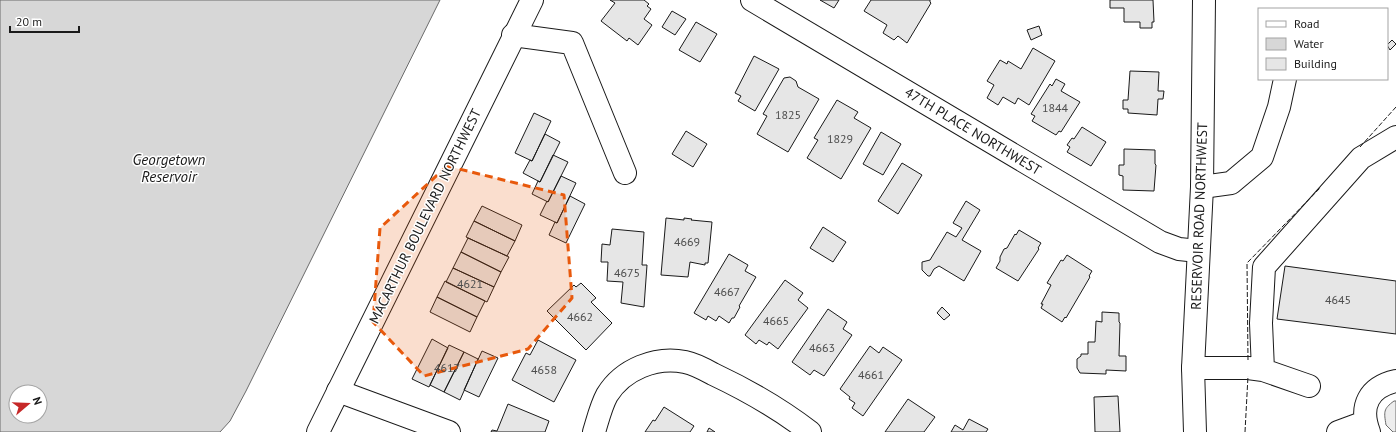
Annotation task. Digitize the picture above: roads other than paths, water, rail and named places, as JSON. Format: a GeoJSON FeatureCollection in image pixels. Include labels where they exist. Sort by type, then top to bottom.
{"type":"FeatureCollection","features":[{"type":"Feature","properties":{"kind":"main road","name":"MACARTHUR BOULEVARD NORTHWEST"},"geometry":{"type":"LineString","coordinates":[[318,432],[513,35],[532,0]]}},
{"type":"Feature","properties":{"kind":"main road","name":"47TH PLACE NORTHWEST"},"geometry":{"type":"LineString","coordinates":[[752,0],[1160,242],[1179,249],[1198,251]]}},
{"type":"Feature","properties":{"kind":"main road","name":"RESERVOIR ROAD NORTHWEST"},"geometry":{"type":"LineString","coordinates":[[1195,432],[1193,368],[1202,187],[1204,0]]}},
{"type":"Feature","properties":{"kind":"main road"},"geometry":{"type":"LineString","coordinates":[[513,35],[572,44],[625,173]]}},
{"type":"Feature","properties":{"kind":"main road"},"geometry":{"type":"LineString","coordinates":[[1202,187],[1231,183],[1262,157],[1279,107],[1285,80]]}},
{"type":"Feature","properties":{"kind":"main road"},"geometry":{"type":"LineString","coordinates":[[1263,370],[1261,323],[1264,267],[1361,158],[1396,137]]}},
{"type":"Feature","properties":{"kind":"main road"},"geometry":{"type":"LineString","coordinates":[[594,432],[604,400],[612,388],[622,378],[634,370],[648,364],[664,361],[675,361],[695,365],[730,382],[777,409],[810,432]]}},
{"type":"Feature","properties":{"kind":"main road"},"geometry":{"type":"LineString","coordinates":[[1193,368],[1248,368],[1263,370],[1310,386]]}},
{"type":"Feature","properties":{"kind":"main road"},"geometry":{"type":"LineString","coordinates":[[1338,432],[1367,427],[1365,410],[1368,399],[1375,390],[1385,383],[1396,380]]}},
{"type":"Feature","properties":{"kind":"main road"},"geometry":{"type":"LineString","coordinates":[[338,391],[449,432]]}},
{"type":"Feature","properties":{"kind":"water","name":"Georgetown Reservoir"},"geometry":{"type":"Polygon","coordinates":[[[0,0],[440,0],[246,391],[230,421],[220,432],[0,432],[0,0]]]}}]}
